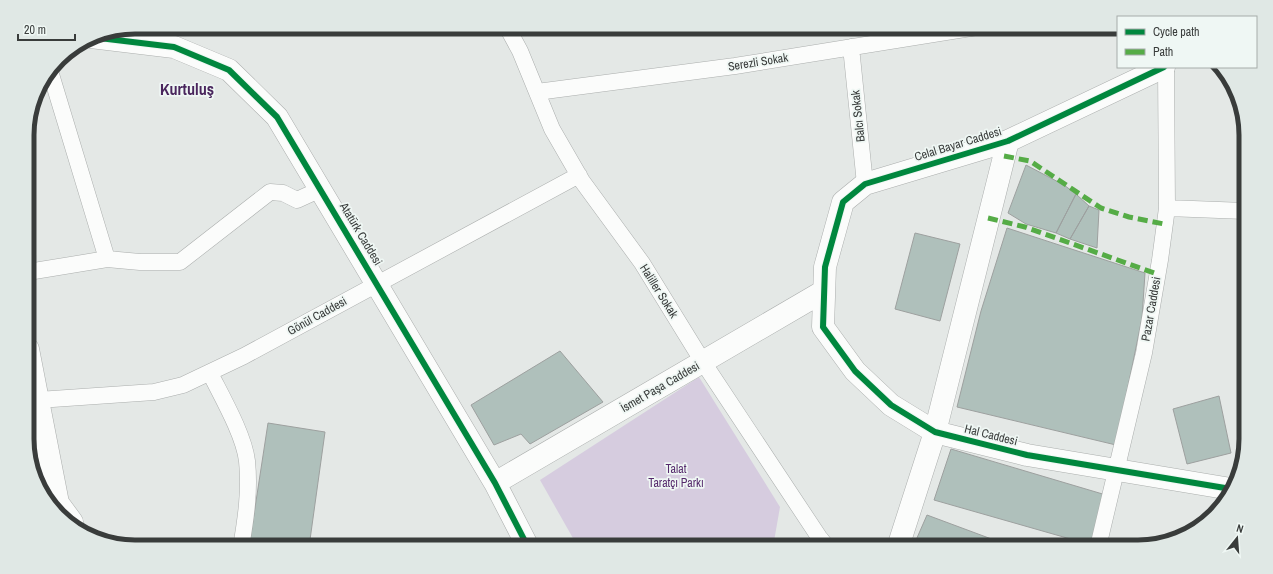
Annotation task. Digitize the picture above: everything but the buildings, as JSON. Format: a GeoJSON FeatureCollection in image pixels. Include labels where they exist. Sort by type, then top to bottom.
{"type":"FeatureCollection","features":[{"type":"Feature","properties":{"kind":"street","name":"Haliller Sokak"},"geometry":{"type":"LineString","coordinates":[[511,34],[520,51],[552,129],[579,175],[642,263],[703,362],[821,540]]}},
{"type":"Feature","properties":{"kind":"street","name":"Serezli Sokak"},"geometry":{"type":"LineString","coordinates":[[537,92],[736,66],[933,34]]}},
{"type":"Feature","properties":{"kind":"street","name":"Atatürk Caddesi"},"geometry":{"type":"LineString","coordinates":[[105,39],[174,47],[229,70],[277,117],[495,483],[524,540]]}},
{"type":"Feature","properties":{"kind":"street","name":"Balcı Sokak"},"geometry":{"type":"LineString","coordinates":[[851,47],[865,184]]}},
{"type":"Feature","properties":{"kind":"street","name":"Celal Bayar Caddesi"},"geometry":{"type":"LineString","coordinates":[[824,291],[825,267],[843,202],[865,184],[1008,141],[1163,68]]}},
{"type":"Feature","properties":{"kind":"street","name":"Pazar Caddesi"},"geometry":{"type":"LineString","coordinates":[[1100,540],[1144,353],[1167,208],[1165,68]]}},
{"type":"Feature","properties":{"kind":"street"},"geometry":{"type":"LineString","coordinates":[[52,78],[106,259]]}},
{"type":"Feature","properties":{"kind":"street"},"geometry":{"type":"LineString","coordinates":[[900,540],[935,432],[1008,141]]}},
{"type":"Feature","properties":{"kind":"street","name":"Gönül Caddesi"},"geometry":{"type":"LineString","coordinates":[[38,400],[154,392],[183,385],[244,356],[579,175]]}},
{"type":"Feature","properties":{"kind":"street"},"geometry":{"type":"LineString","coordinates":[[34,271],[106,259],[140,262],[180,262],[270,192],[283,193],[297,200],[321,189]]}},
{"type":"Feature","properties":{"kind":"street"},"geometry":{"type":"LineString","coordinates":[[1167,208],[1239,211]]}},
{"type":"Feature","properties":{"kind":"street","name":"Hal Caddesi"},"geometry":{"type":"LineString","coordinates":[[824,291],[823,327],[855,371],[891,405],[935,432],[1027,455],[1225,488]]}},
{"type":"Feature","properties":{"kind":"street","name":"İsmet Paşa Caddesi"},"geometry":{"type":"LineString","coordinates":[[495,483],[824,291]]}},
{"type":"Feature","properties":{"kind":"street"},"geometry":{"type":"LineString","coordinates":[[210,372],[235,424],[247,460],[249,502],[242,540]]}},
{"type":"Feature","properties":{"kind":"street"},"geometry":{"type":"LineString","coordinates":[[34,380],[52,495]]}},
{"type":"Feature","properties":{"kind":"green space","name":"Talat Taratçı Parkı"},"geometry":{"type":"Polygon","coordinates":[[[699,377],[780,507],[774,540],[574,540],[540,480],[699,377]]]}},
{"type":"Feature","properties":{"kind":"marked path"},"geometry":{"type":"LineString","coordinates":[[1004,156],[1030,161],[1101,208],[1129,217],[1164,224]]}},
{"type":"Feature","properties":{"kind":"marked path"},"geometry":{"type":"LineString","coordinates":[[988,218],[1025,227],[1157,274]]}},
{"type":"Feature","properties":{"kind":"cycle path"},"geometry":{"type":"LineString","coordinates":[[105,39],[174,47],[229,70],[277,117],[495,483],[524,540]]}},
{"type":"Feature","properties":{"kind":"cycle path"},"geometry":{"type":"LineString","coordinates":[[1162,68],[1008,141],[865,184],[843,202],[825,267],[823,327],[855,371],[891,405],[935,432],[1027,455],[1226,488]]}},
{"type":"Feature","properties":{"kind":"district","name":"Kurtuluş"},"geometry":{"type":"Point","coordinates":[187,89]}}]}
